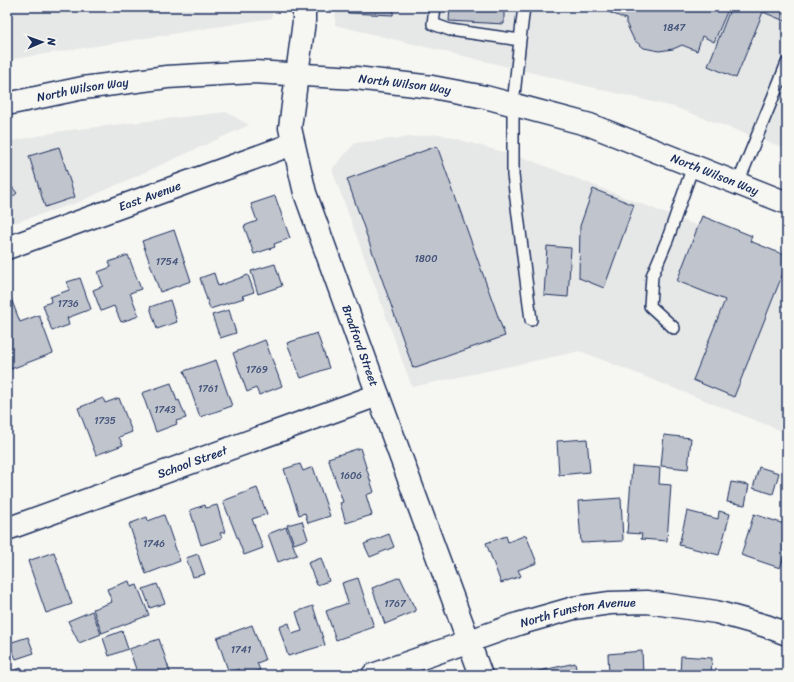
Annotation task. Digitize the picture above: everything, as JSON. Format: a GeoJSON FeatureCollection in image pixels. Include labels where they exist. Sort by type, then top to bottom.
{"type":"FeatureCollection","features":[{"type":"Feature","properties":{"kind":"street","name":"Bradford Street"},"geometry":{"type":"LineString","coordinates":[[304,7],[304,21],[290,128],[305,193],[481,675]]}},
{"type":"Feature","properties":{"kind":"street","name":"North Wilson Way"},"geometry":{"type":"LineString","coordinates":[[7,104],[83,88],[166,77],[254,72],[356,78],[432,87],[485,97],[590,125],[787,203]]}},
{"type":"Feature","properties":{"kind":"street","name":"East Avenue"},"geometry":{"type":"LineString","coordinates":[[7,248],[293,144]]}},
{"type":"Feature","properties":{"kind":"street","name":"School Street"},"geometry":{"type":"LineString","coordinates":[[7,529],[378,395]]}},
{"type":"Feature","properties":{"kind":"street","name":"North Funston Avenue"},"geometry":{"type":"LineString","coordinates":[[373,675],[518,624],[574,608],[610,603],[647,602],[716,612],[766,626],[787,634]]}},
{"type":"Feature","properties":{"kind":"lane"},"geometry":{"type":"LineString","coordinates":[[435,7],[433,24],[450,30],[520,40]]}},
{"type":"Feature","properties":{"kind":"lane"},"geometry":{"type":"LineString","coordinates":[[524,7],[513,104],[513,175],[531,320]]}},
{"type":"Feature","properties":{"kind":"lane"},"geometry":{"type":"LineString","coordinates":[[738,183],[787,63]]}},
{"type":"Feature","properties":{"kind":"lane"},"geometry":{"type":"LineString","coordinates":[[674,328],[650,306],[652,276],[668,238],[693,166]]}},
{"type":"Feature","properties":{"kind":"shaded area"},"geometry":{"type":"Polygon","coordinates":[[[7,7],[272,7],[272,18],[7,60],[7,7]]]}},
{"type":"Feature","properties":{"kind":"shaded area"},"geometry":{"type":"Polygon","coordinates":[[[336,7],[787,7],[787,149],[674,107],[335,25],[336,7]]]}},
{"type":"Feature","properties":{"kind":"shaded area"},"geometry":{"type":"Polygon","coordinates":[[[226,112],[249,125],[79,202],[7,225],[7,142],[62,131],[226,112]]]}},
{"type":"Feature","properties":{"kind":"shaded area"},"geometry":{"type":"Polygon","coordinates":[[[439,134],[527,159],[787,261],[787,433],[580,351],[412,387],[333,172],[333,168],[355,143],[439,134]]]}},
{"type":"Feature","properties":{"kind":"building"},"geometry":{"type":"Polygon","coordinates":[[[348,7],[394,7],[393,15],[348,13],[348,7]]]}},
{"type":"Feature","properties":{"kind":"building"},"geometry":{"type":"Polygon","coordinates":[[[450,7],[504,7],[504,24],[449,21],[450,7]]]}},
{"type":"Feature","properties":{"kind":"building"},"geometry":{"type":"Polygon","coordinates":[[[608,7],[729,7],[714,42],[702,36],[697,51],[682,45],[673,49],[659,51],[644,48],[634,40],[626,23],[626,19],[606,11],[608,7]]]}},
{"type":"Feature","properties":{"kind":"building"},"geometry":{"type":"Polygon","coordinates":[[[731,7],[787,7],[787,22],[763,12],[736,78],[708,66],[731,7]]]}},
{"type":"Feature","properties":{"kind":"building"},"geometry":{"type":"Polygon","coordinates":[[[437,146],[505,336],[413,368],[347,179],[437,146]]]}},
{"type":"Feature","properties":{"kind":"building"},"geometry":{"type":"Polygon","coordinates":[[[59,147],[75,197],[45,207],[29,156],[59,147]]]}},
{"type":"Feature","properties":{"kind":"building"},"geometry":{"type":"Polygon","coordinates":[[[7,181],[17,193],[7,202],[7,181]]]}},
{"type":"Feature","properties":{"kind":"building"},"geometry":{"type":"Polygon","coordinates":[[[593,189],[634,205],[604,288],[579,278],[580,226],[593,189]]]}},
{"type":"Feature","properties":{"kind":"building"},"geometry":{"type":"Polygon","coordinates":[[[275,196],[290,238],[274,244],[275,247],[254,254],[244,226],[257,221],[251,204],[275,196]]]}},
{"type":"Feature","properties":{"kind":"building"},"geometry":{"type":"Polygon","coordinates":[[[702,216],[752,236],[750,241],[787,256],[787,263],[734,397],[693,380],[725,300],[677,281],[702,216]]]}},
{"type":"Feature","properties":{"kind":"building"},"geometry":{"type":"Polygon","coordinates":[[[174,230],[191,281],[160,292],[142,241],[174,230]]]}},
{"type":"Feature","properties":{"kind":"building"},"geometry":{"type":"Polygon","coordinates":[[[547,246],[571,248],[568,297],[544,295],[547,246]]]}},
{"type":"Feature","properties":{"kind":"building"},"geometry":{"type":"Polygon","coordinates":[[[128,255],[141,289],[130,293],[139,316],[121,322],[114,306],[101,311],[93,290],[103,286],[98,272],[111,267],[109,262],[128,255]]]}},
{"type":"Feature","properties":{"kind":"building"},"geometry":{"type":"Polygon","coordinates":[[[275,264],[282,286],[258,294],[251,271],[275,264]]]}},
{"type":"Feature","properties":{"kind":"building"},"geometry":{"type":"Polygon","coordinates":[[[214,273],[218,286],[248,275],[254,292],[242,296],[244,298],[210,309],[200,278],[214,273]]]}},
{"type":"Feature","properties":{"kind":"building"},"geometry":{"type":"Polygon","coordinates":[[[80,278],[91,309],[67,318],[69,325],[52,331],[43,305],[51,302],[50,297],[69,290],[67,282],[80,278]]]}},
{"type":"Feature","properties":{"kind":"building"},"geometry":{"type":"Polygon","coordinates":[[[10,296],[20,322],[39,315],[53,353],[11,369],[7,359],[7,297],[10,296]]]}},
{"type":"Feature","properties":{"kind":"building"},"geometry":{"type":"Polygon","coordinates":[[[170,300],[177,322],[157,329],[150,307],[170,300]]]}},
{"type":"Feature","properties":{"kind":"building"},"geometry":{"type":"Polygon","coordinates":[[[229,310],[236,333],[220,338],[212,315],[229,310]]]}},
{"type":"Feature","properties":{"kind":"building"},"geometry":{"type":"Polygon","coordinates":[[[317,333],[329,368],[301,378],[287,343],[317,333]]]}},
{"type":"Feature","properties":{"kind":"building"},"geometry":{"type":"Polygon","coordinates":[[[265,340],[282,386],[259,395],[256,388],[247,392],[233,353],[265,340]]]}},
{"type":"Feature","properties":{"kind":"building"},"geometry":{"type":"Polygon","coordinates":[[[216,360],[232,406],[200,417],[184,371],[216,360]]]}},
{"type":"Feature","properties":{"kind":"building"},"geometry":{"type":"Polygon","coordinates":[[[171,383],[177,401],[179,400],[186,418],[176,421],[177,424],[156,432],[142,393],[171,383]]]}},
{"type":"Feature","properties":{"kind":"building"},"geometry":{"type":"Polygon","coordinates":[[[103,398],[105,403],[119,398],[132,432],[119,437],[123,445],[96,455],[78,408],[103,398]]]}},
{"type":"Feature","properties":{"kind":"building"},"geometry":{"type":"Polygon","coordinates":[[[664,435],[691,438],[688,469],[661,466],[664,435]]]}},
{"type":"Feature","properties":{"kind":"building"},"geometry":{"type":"Polygon","coordinates":[[[587,439],[590,472],[559,475],[557,441],[587,439]]]}},
{"type":"Feature","properties":{"kind":"building"},"geometry":{"type":"Polygon","coordinates":[[[360,448],[374,492],[366,495],[372,515],[346,523],[340,503],[343,502],[328,458],[360,448]]]}},
{"type":"Feature","properties":{"kind":"building"},"geometry":{"type":"Polygon","coordinates":[[[300,464],[303,471],[313,467],[330,516],[308,523],[305,513],[299,515],[284,469],[300,464]]]}},
{"type":"Feature","properties":{"kind":"building"},"geometry":{"type":"Polygon","coordinates":[[[632,466],[660,468],[659,484],[671,485],[667,541],[641,539],[642,534],[627,533],[632,466]]]}},
{"type":"Feature","properties":{"kind":"building"},"geometry":{"type":"Polygon","coordinates":[[[759,467],[779,473],[773,494],[753,488],[759,467]]]}},
{"type":"Feature","properties":{"kind":"building"},"geometry":{"type":"Polygon","coordinates":[[[731,482],[749,485],[745,505],[727,502],[731,482]]]}},
{"type":"Feature","properties":{"kind":"building"},"geometry":{"type":"Polygon","coordinates":[[[257,488],[267,514],[252,519],[263,548],[244,555],[223,501],[257,488]]]}},
{"type":"Feature","properties":{"kind":"building"},"geometry":{"type":"Polygon","coordinates":[[[621,498],[623,541],[581,543],[578,501],[621,498]]]}},
{"type":"Feature","properties":{"kind":"building"},"geometry":{"type":"Polygon","coordinates":[[[205,505],[206,508],[217,505],[225,532],[220,533],[222,538],[201,545],[190,510],[205,505]]]}},
{"type":"Feature","properties":{"kind":"building"},"geometry":{"type":"Polygon","coordinates":[[[687,511],[718,519],[719,511],[730,514],[719,555],[679,545],[687,511]]]}},
{"type":"Feature","properties":{"kind":"building"},"geometry":{"type":"Polygon","coordinates":[[[754,514],[787,525],[787,548],[780,568],[741,555],[754,514]]]}},
{"type":"Feature","properties":{"kind":"building"},"geometry":{"type":"Polygon","coordinates":[[[164,515],[180,561],[146,574],[129,524],[147,517],[148,521],[164,515]]]}},
{"type":"Feature","properties":{"kind":"building"},"geometry":{"type":"Polygon","coordinates":[[[302,521],[308,539],[294,544],[287,525],[302,521]]]}},
{"type":"Feature","properties":{"kind":"building"},"geometry":{"type":"Polygon","coordinates":[[[286,527],[297,555],[278,562],[268,534],[286,527]]]}},
{"type":"Feature","properties":{"kind":"building"},"geometry":{"type":"Polygon","coordinates":[[[389,534],[394,547],[370,557],[364,544],[389,534]]]}},
{"type":"Feature","properties":{"kind":"building"},"geometry":{"type":"Polygon","coordinates":[[[526,535],[537,563],[518,570],[521,576],[501,583],[486,543],[506,536],[508,542],[526,535]]]}},
{"type":"Feature","properties":{"kind":"building"},"geometry":{"type":"Polygon","coordinates":[[[54,552],[72,604],[46,613],[28,561],[54,552]]]}},
{"type":"Feature","properties":{"kind":"building"},"geometry":{"type":"Polygon","coordinates":[[[198,554],[205,574],[193,577],[186,558],[198,554]]]}},
{"type":"Feature","properties":{"kind":"building"},"geometry":{"type":"Polygon","coordinates":[[[321,558],[329,581],[317,585],[308,563],[321,558]]]}},
{"type":"Feature","properties":{"kind":"building"},"geometry":{"type":"Polygon","coordinates":[[[400,577],[416,611],[385,624],[372,588],[400,577]]]}},
{"type":"Feature","properties":{"kind":"building"},"geometry":{"type":"Polygon","coordinates":[[[358,578],[374,627],[336,640],[326,611],[348,603],[342,583],[358,578]]]}},
{"type":"Feature","properties":{"kind":"building"},"geometry":{"type":"Polygon","coordinates":[[[129,581],[131,587],[137,585],[149,615],[102,633],[93,609],[112,602],[107,589],[129,581]]]}},
{"type":"Feature","properties":{"kind":"building"},"geometry":{"type":"Polygon","coordinates":[[[157,584],[165,603],[150,608],[143,589],[157,584]]]}},
{"type":"Feature","properties":{"kind":"building"},"geometry":{"type":"Polygon","coordinates":[[[313,606],[325,645],[288,656],[279,627],[289,623],[292,634],[302,631],[296,612],[313,606]]]}},
{"type":"Feature","properties":{"kind":"building"},"geometry":{"type":"Polygon","coordinates":[[[92,611],[101,634],[79,643],[68,621],[92,611]]]}},
{"type":"Feature","properties":{"kind":"building"},"geometry":{"type":"Polygon","coordinates":[[[252,625],[265,660],[257,663],[260,670],[247,675],[241,675],[239,669],[229,673],[217,638],[252,625]]]}},
{"type":"Feature","properties":{"kind":"building"},"geometry":{"type":"Polygon","coordinates":[[[122,631],[128,649],[109,656],[103,638],[122,631]]]}},
{"type":"Feature","properties":{"kind":"building"},"geometry":{"type":"Polygon","coordinates":[[[28,637],[34,653],[16,659],[9,643],[28,637]]]}},
{"type":"Feature","properties":{"kind":"building"},"geometry":{"type":"Polygon","coordinates":[[[159,639],[171,675],[138,675],[129,649],[159,639]]]}},
{"type":"Feature","properties":{"kind":"building"},"geometry":{"type":"Polygon","coordinates":[[[642,651],[643,675],[609,675],[608,654],[642,651]]]}},
{"type":"Feature","properties":{"kind":"building"},"geometry":{"type":"Polygon","coordinates":[[[681,656],[712,658],[711,675],[680,675],[681,656]]]}},
{"type":"Feature","properties":{"kind":"building"},"geometry":{"type":"Polygon","coordinates":[[[575,663],[577,675],[536,675],[535,672],[575,663]]]}},
{"type":"Feature","properties":{"kind":"building"},"geometry":{"type":"Polygon","coordinates":[[[21,668],[24,675],[7,675],[7,673],[21,668]]]}}]}
